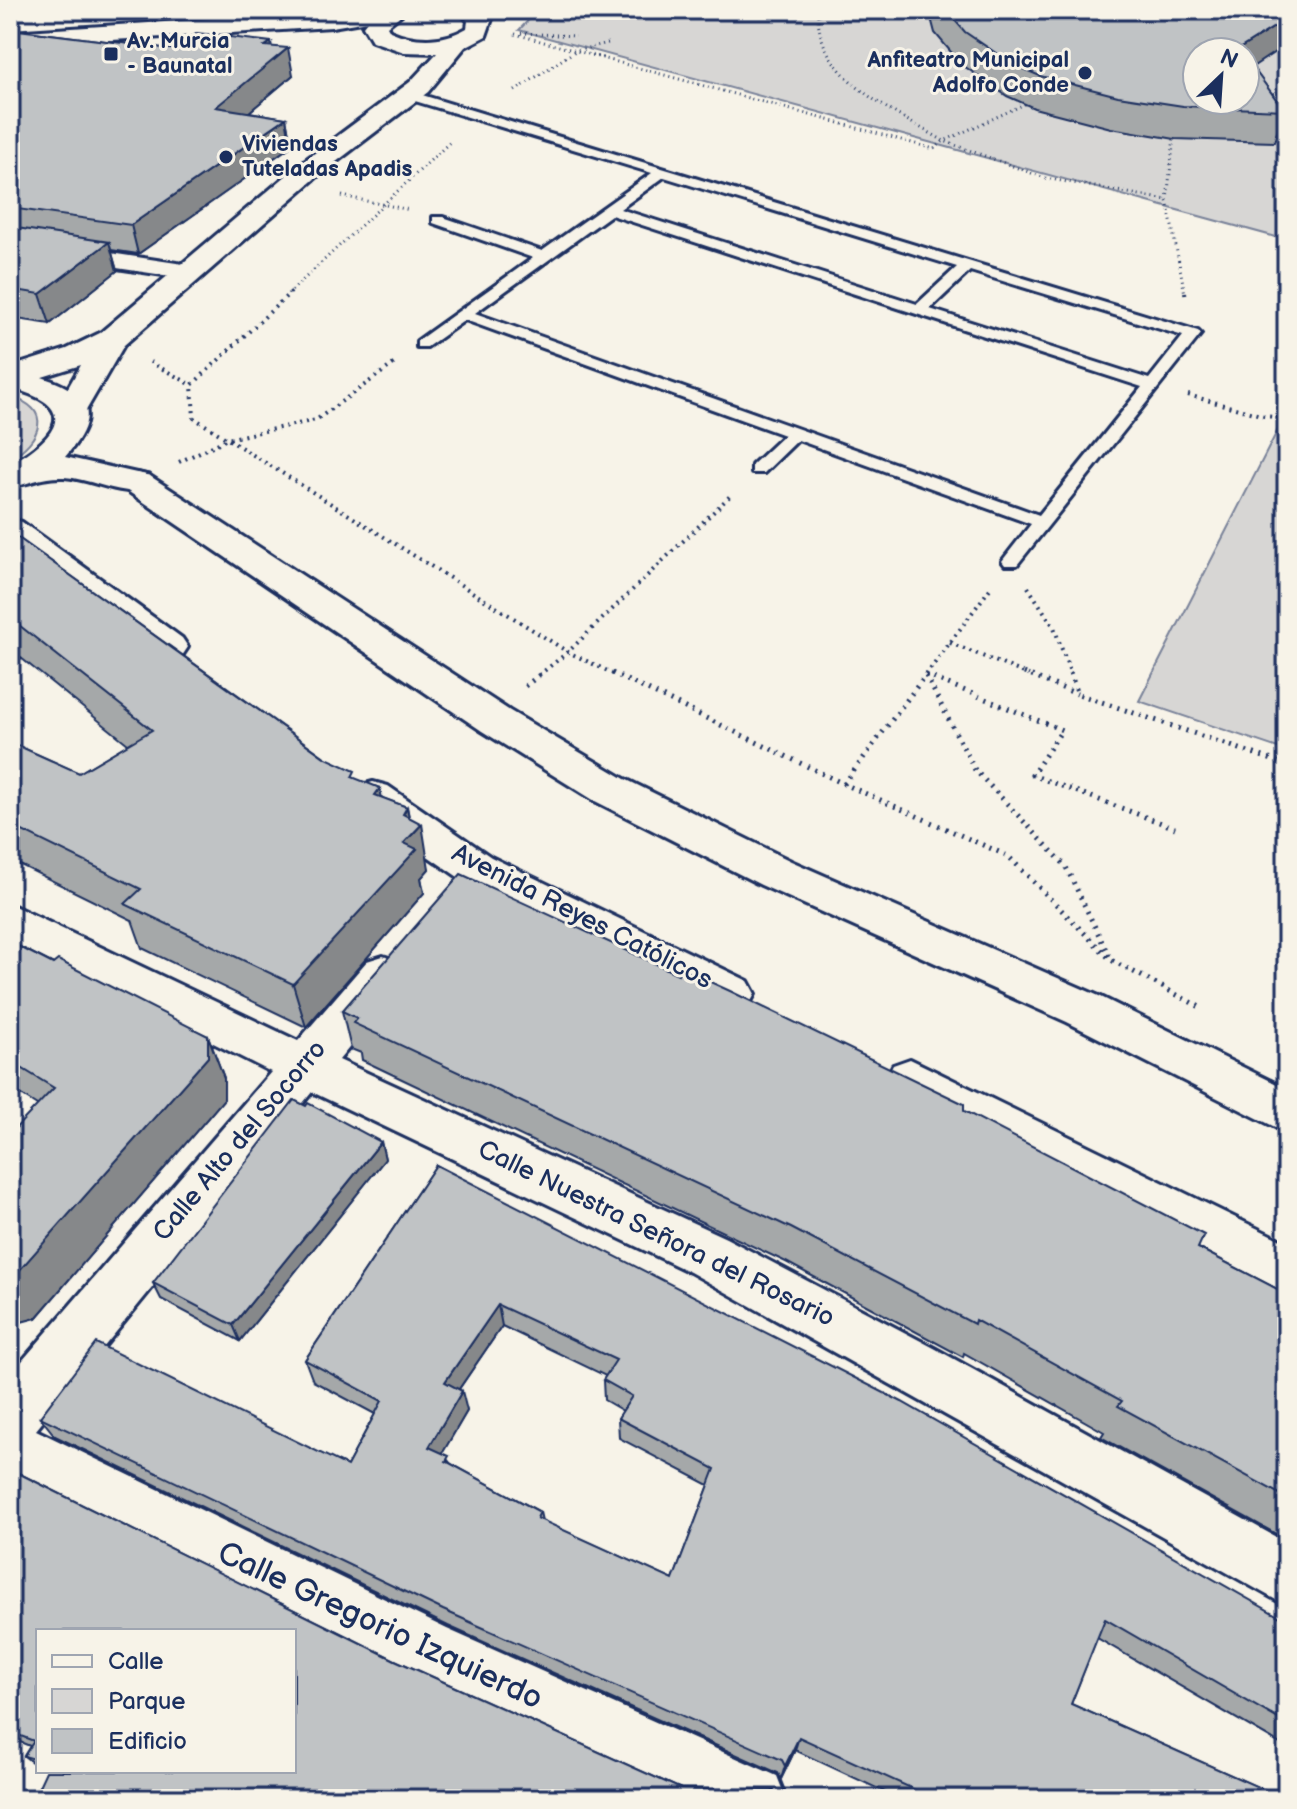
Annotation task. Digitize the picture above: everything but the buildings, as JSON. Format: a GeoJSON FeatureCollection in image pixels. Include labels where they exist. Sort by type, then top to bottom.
{"type":"FeatureCollection","features":[{"type":"Feature","properties":{"kind":"street"},"geometry":{"type":"LineString","coordinates":[[102,33],[122,10]]}},
{"type":"Feature","properties":{"kind":"street"},"geometry":{"type":"LineString","coordinates":[[10,39],[332,20],[392,10]]}},
{"type":"Feature","properties":{"kind":"street"},"geometry":{"type":"LineString","coordinates":[[380,36],[375,26],[381,17],[392,10]]}},
{"type":"Feature","properties":{"kind":"street"},"geometry":{"type":"LineString","coordinates":[[10,57],[329,35],[380,36],[408,46],[456,42],[478,31],[480,19],[477,12]]}},
{"type":"Feature","properties":{"kind":"street"},"geometry":{"type":"LineString","coordinates":[[10,378],[78,356],[111,340],[340,145],[409,95],[450,55],[456,42]]}},
{"type":"Feature","properties":{"kind":"street"},"geometry":{"type":"LineString","coordinates":[[340,145],[417,55],[408,46]]}},
{"type":"Feature","properties":{"kind":"street"},"geometry":{"type":"LineString","coordinates":[[10,245],[190,272]]}},
{"type":"Feature","properties":{"kind":"street"},"geometry":{"type":"LineString","coordinates":[[19,473],[48,455],[73,416],[111,340]]}},
{"type":"Feature","properties":{"kind":"street"},"geometry":{"type":"LineString","coordinates":[[10,378],[33,382],[59,393],[73,416],[138,483],[496,721],[610,790],[776,873],[1083,1009],[1287,1112]]}},
{"type":"Feature","properties":{"kind":"street"},"geometry":{"type":"LineString","coordinates":[[19,473],[66,467],[138,483]]}},
{"type":"Feature","properties":{"kind":"street"},"geometry":{"type":"LineString","coordinates":[[10,530],[201,671]]}},
{"type":"Feature","properties":{"kind":"street","name":"Avenida Reyes Católicos"},"geometry":{"type":"LineString","coordinates":[[342,774],[476,868],[600,932],[766,1010]]}},
{"type":"Feature","properties":{"kind":"street","name":"Calle Alto del Socorro"},"geometry":{"type":"LineString","coordinates":[[10,1420],[304,1066],[476,868]]}},
{"type":"Feature","properties":{"kind":"street","name":"Calle Nuestra Señora del Rosario"},"geometry":{"type":"LineString","coordinates":[[10,921],[304,1066],[708,1255],[917,1367],[1287,1576]]}},
{"type":"Feature","properties":{"kind":"street"},"geometry":{"type":"LineString","coordinates":[[876,1062],[1287,1269]]}},
{"type":"Feature","properties":{"kind":"street","name":"Calle Gregorio Izquierdo"},"geometry":{"type":"LineString","coordinates":[[10,1447],[425,1651],[754,1799]]}},
{"type":"Feature","properties":{"kind":"lane"},"geometry":{"type":"LineString","coordinates":[[409,95],[1193,334],[1011,561]]}},
{"type":"Feature","properties":{"kind":"lane"},"geometry":{"type":"LineString","coordinates":[[422,344],[662,172]]}},
{"type":"Feature","properties":{"kind":"lane"},"geometry":{"type":"LineString","coordinates":[[609,210],[1152,385]]}},
{"type":"Feature","properties":{"kind":"lane"},"geometry":{"type":"LineString","coordinates":[[438,220],[544,257]]}},
{"type":"Feature","properties":{"kind":"lane"},"geometry":{"type":"LineString","coordinates":[[920,310],[967,265]]}},
{"type":"Feature","properties":{"kind":"lane"},"geometry":{"type":"LineString","coordinates":[[463,314],[1043,522]]}},
{"type":"Feature","properties":{"kind":"lane"},"geometry":{"type":"LineString","coordinates":[[758,469],[796,433]]}},
{"type":"Feature","properties":{"kind":"path"},"geometry":{"type":"LineString","coordinates":[[818,10],[814,24],[828,59],[870,96],[944,141],[1045,178],[1167,200]]}},
{"type":"Feature","properties":{"kind":"path"},"geometry":{"type":"LineString","coordinates":[[576,36],[508,32],[934,149],[944,141],[1027,103]]}},
{"type":"Feature","properties":{"kind":"path"},"geometry":{"type":"LineString","coordinates":[[608,43],[575,51],[478,116],[192,385],[194,418],[568,652],[844,784],[1008,856],[1111,960],[1200,1007]]}},
{"type":"Feature","properties":{"kind":"path"},"geometry":{"type":"LineString","coordinates":[[1261,95],[1287,92]]}},
{"type":"Feature","properties":{"kind":"path"},"geometry":{"type":"LineString","coordinates":[[1017,97],[1038,107]]}},
{"type":"Feature","properties":{"kind":"path"},"geometry":{"type":"LineString","coordinates":[[1161,135],[1187,137]]}},
{"type":"Feature","properties":{"kind":"path"},"geometry":{"type":"LineString","coordinates":[[1174,137],[1167,200],[1193,334]]}},
{"type":"Feature","properties":{"kind":"path"},"geometry":{"type":"LineString","coordinates":[[368,200],[417,213]]}},
{"type":"Feature","properties":{"kind":"path"},"geometry":{"type":"LineString","coordinates":[[176,464],[227,439],[316,420],[422,344]]}},
{"type":"Feature","properties":{"kind":"path"},"geometry":{"type":"LineString","coordinates":[[1152,385],[1264,416],[1287,418]]}},
{"type":"Feature","properties":{"kind":"path"},"geometry":{"type":"LineString","coordinates":[[524,686],[568,652],[740,486]]}},
{"type":"Feature","properties":{"kind":"path"},"geometry":{"type":"LineString","coordinates":[[844,784],[1011,561],[1054,627],[1078,694]]}},
{"type":"Feature","properties":{"kind":"path"},"geometry":{"type":"LineString","coordinates":[[950,643],[1078,694],[1287,765]]}},
{"type":"Feature","properties":{"kind":"path"},"geometry":{"type":"LineString","coordinates":[[926,675],[1062,730],[1032,775],[1175,828]]}},
{"type":"Feature","properties":{"kind":"path"},"geometry":{"type":"LineString","coordinates":[[926,675],[975,770],[1065,865],[1111,960]]}},
{"type":"Feature","properties":{"kind":"green space"},"geometry":{"type":"Polygon","coordinates":[[[538,10],[1287,10],[1287,240],[519,30],[538,10]]]}},
{"type":"Feature","properties":{"kind":"green space"},"geometry":{"type":"Polygon","coordinates":[[[10,397],[33,409],[38,425],[29,443],[10,458],[10,397]]]}},
{"type":"Feature","properties":{"kind":"green space"},"geometry":{"type":"Polygon","coordinates":[[[1287,412],[1287,751],[1139,701],[1287,412]]]}},
{"type":"Feature","properties":{"kind":"place","name":"Av. Murcia - Baunatal"},"geometry":{"type":"Point","coordinates":[111,54]}},
{"type":"Feature","properties":{"kind":"place","name":"Anfiteatro Municipal Adolfo Conde"},"geometry":{"type":"Point","coordinates":[1085,73]}},
{"type":"Feature","properties":{"kind":"place","name":"Viviendas Tuteladas Apadis"},"geometry":{"type":"Point","coordinates":[226,157]}}]}
